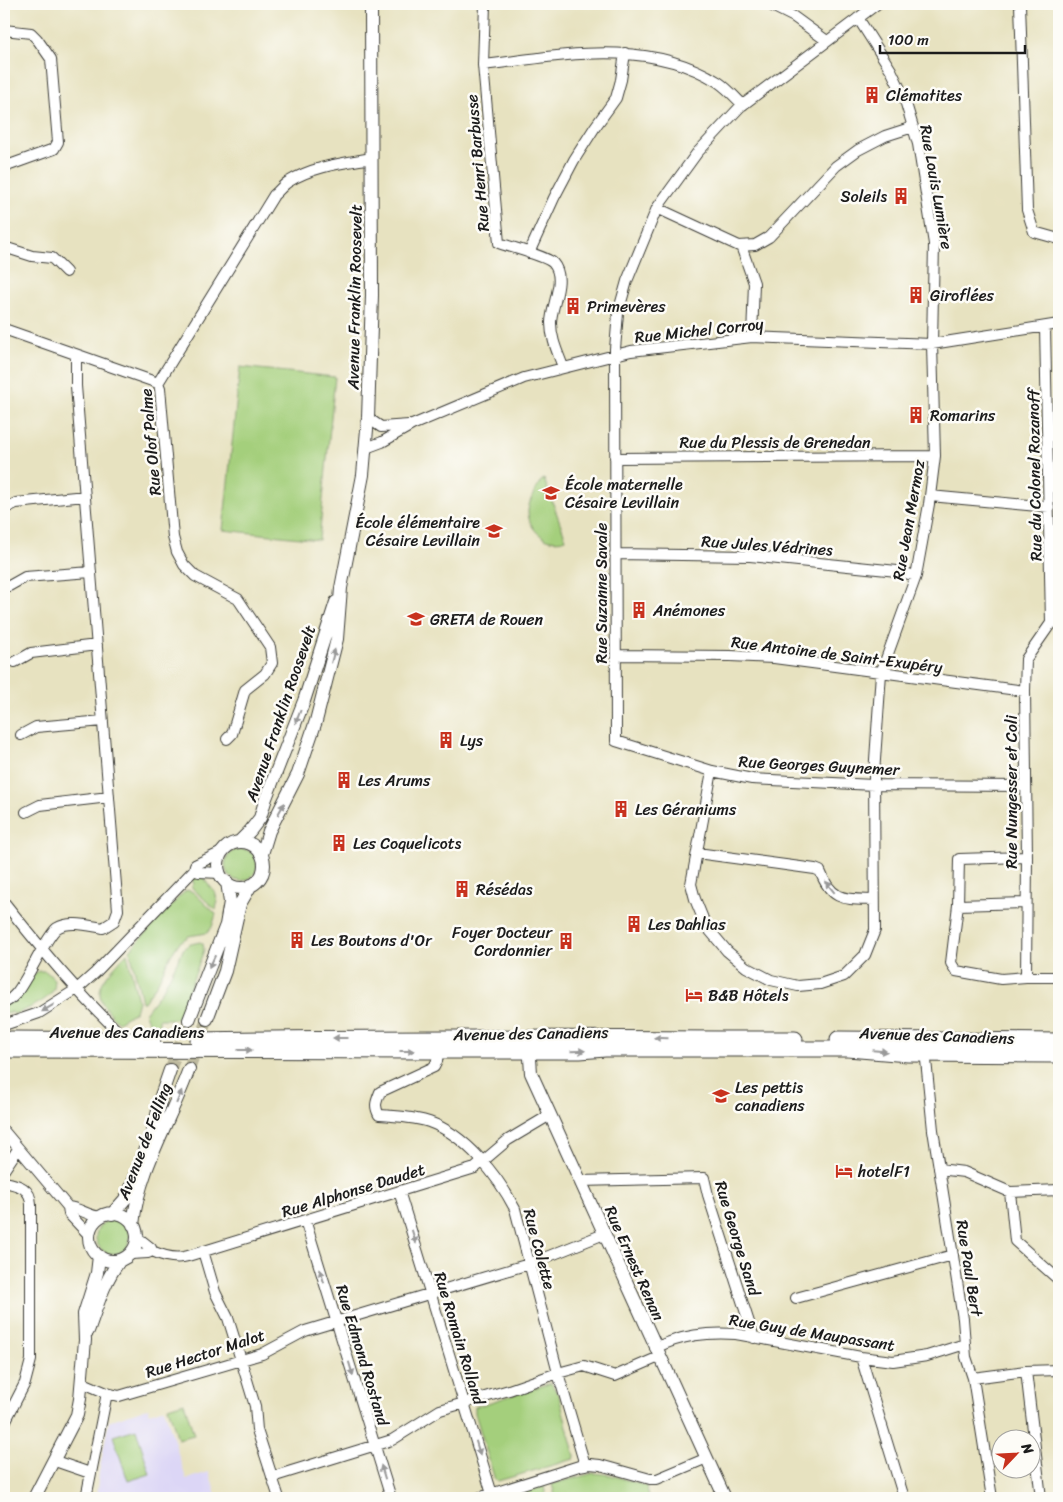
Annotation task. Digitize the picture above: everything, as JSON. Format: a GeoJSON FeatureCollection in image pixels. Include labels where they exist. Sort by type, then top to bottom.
{"type":"FeatureCollection","features":[{"type":"Feature","properties":{"kind":"main road","name":"Avenue des Canadiens"},"geometry":{"type":"LineString","coordinates":[[4,1039],[190,1041],[238,1038],[529,1044],[605,1049],[848,1049],[1059,1042]]}},
{"type":"Feature","properties":{"kind":"main road","name":"Avenue des Canadiens"},"geometry":{"type":"LineString","coordinates":[[4,1050],[438,1051],[529,1044]]}},
{"type":"Feature","properties":{"kind":"main road","name":"Avenue des Canadiens"},"geometry":{"type":"LineString","coordinates":[[925,1047],[1059,1055]]}},
{"type":"Feature","properties":{"kind":"street","name":"Avenue Franklin Roosevelt"},"geometry":{"type":"LineString","coordinates":[[262,854],[271,827],[298,774],[316,721],[337,638],[341,588],[363,475],[368,418],[372,295],[371,4]]}},
{"type":"Feature","properties":{"kind":"street","name":"Rue Henri Barbusse"},"geometry":{"type":"LineString","coordinates":[[485,4],[483,65],[499,243],[552,262],[558,273],[551,322],[556,349],[563,367]]}},
{"type":"Feature","properties":{"kind":"street"},"geometry":{"type":"LineString","coordinates":[[768,4],[794,17],[827,41]]}},
{"type":"Feature","properties":{"kind":"street","name":"Rue Suzanne Savale"},"geometry":{"type":"LineString","coordinates":[[616,741],[616,355],[618,313],[627,281],[657,208],[697,153],[743,105],[877,4]]}},
{"type":"Feature","properties":{"kind":"street"},"geometry":{"type":"LineString","coordinates":[[1020,4],[1028,210],[1034,232],[1059,239]]}},
{"type":"Feature","properties":{"kind":"street","name":"Rue Louis Lumière"},"geometry":{"type":"LineString","coordinates":[[858,18],[891,70],[904,98],[918,144],[934,244],[932,344]]}},
{"type":"Feature","properties":{"kind":"street"},"geometry":{"type":"LineString","coordinates":[[4,30],[31,33],[51,59],[58,142],[54,149],[49,152],[4,167]]}},
{"type":"Feature","properties":{"kind":"street"},"geometry":{"type":"LineString","coordinates":[[483,65],[588,53],[625,53],[660,59],[694,70],[719,82],[743,105]]}},
{"type":"Feature","properties":{"kind":"street"},"geometry":{"type":"LineString","coordinates":[[529,253],[574,160],[616,98],[625,53]]}},
{"type":"Feature","properties":{"kind":"street"},"geometry":{"type":"LineString","coordinates":[[657,208],[741,246],[755,245],[769,237],[836,166],[858,150],[885,136],[913,126]]}},
{"type":"Feature","properties":{"kind":"street","name":"Rue Olof Palme"},"geometry":{"type":"LineString","coordinates":[[227,739],[232,734],[245,690],[265,674],[272,663],[270,647],[238,599],[195,576],[184,565],[178,552],[173,537],[160,388],[158,383],[274,195],[286,183],[302,174],[319,168],[372,158]]}},
{"type":"Feature","properties":{"kind":"street"},"geometry":{"type":"LineString","coordinates":[[741,246],[754,283],[752,337]]}},
{"type":"Feature","properties":{"kind":"street"},"geometry":{"type":"LineString","coordinates":[[4,247],[32,256],[52,258],[66,272]]}},
{"type":"Feature","properties":{"kind":"street","name":"Rue Michel Corroy"},"geometry":{"type":"LineString","coordinates":[[366,448],[382,442],[412,425],[524,378],[631,351],[752,337],[932,344],[1059,324]]}},
{"type":"Feature","properties":{"kind":"street","name":"Rue du Colonel Rozanoff"},"geometry":{"type":"LineString","coordinates":[[1046,327],[1049,508],[1055,622]]}},
{"type":"Feature","properties":{"kind":"street"},"geometry":{"type":"LineString","coordinates":[[4,330],[158,383]]}},
{"type":"Feature","properties":{"kind":"street","name":"Rue Jean Mermoz"},"geometry":{"type":"LineString","coordinates":[[712,772],[691,884],[706,926],[727,951],[746,967],[771,980],[798,986],[820,984],[844,976],[865,955],[875,930],[874,785],[881,674],[916,576],[930,496],[935,456],[932,344]]}},
{"type":"Feature","properties":{"kind":"street"},"geometry":{"type":"LineString","coordinates":[[4,1003],[19,992],[42,950],[58,928],[81,924],[103,928],[114,921],[118,910],[76,386],[76,356]]}},
{"type":"Feature","properties":{"kind":"street","name":"Rue Michel Corroy"},"geometry":{"type":"LineString","coordinates":[[368,418],[381,427],[412,425]]}},
{"type":"Feature","properties":{"kind":"street","name":"Rue du Plessis de Grenedan"},"geometry":{"type":"LineString","coordinates":[[615,458],[935,456]]}},
{"type":"Feature","properties":{"kind":"street"},"geometry":{"type":"LineString","coordinates":[[4,509],[16,503],[85,496]]}},
{"type":"Feature","properties":{"kind":"street"},"geometry":{"type":"LineString","coordinates":[[930,496],[1049,508]]}},
{"type":"Feature","properties":{"kind":"street","name":"Rue Jules Védrines"},"geometry":{"type":"LineString","coordinates":[[615,554],[750,556],[897,571],[916,576]]}},
{"type":"Feature","properties":{"kind":"street"},"geometry":{"type":"LineString","coordinates":[[9,586],[24,577],[91,572]]}},
{"type":"Feature","properties":{"kind":"street","name":"Avenue Franklin Roosevelt"},"geometry":{"type":"LineString","coordinates":[[239,842],[260,818],[304,701],[328,622],[341,588]]}},
{"type":"Feature","properties":{"kind":"street","name":"Rue Nungesser et Coli"},"geometry":{"type":"LineString","coordinates":[[1026,976],[1026,659],[1055,622]]}},
{"type":"Feature","properties":{"kind":"street"},"geometry":{"type":"LineString","coordinates":[[15,662],[31,653],[97,645]]}},
{"type":"Feature","properties":{"kind":"street","name":"Rue Antoine de Saint-Exupéry"},"geometry":{"type":"LineString","coordinates":[[616,655],[774,658],[1025,692]]}},
{"type":"Feature","properties":{"kind":"street"},"geometry":{"type":"LineString","coordinates":[[21,735],[36,728],[103,721]]}},
{"type":"Feature","properties":{"kind":"street","name":"Rue Georges Guynemer"},"geometry":{"type":"LineString","coordinates":[[616,741],[712,772],[752,779],[874,785],[1025,786]]}},
{"type":"Feature","properties":{"kind":"street"},"geometry":{"type":"LineString","coordinates":[[26,812],[40,805],[109,797]]}},
{"type":"Feature","properties":{"kind":"street"},"geometry":{"type":"LineString","coordinates":[[4,1025],[39,1013],[77,989],[95,973],[194,870],[195,865],[222,852],[231,844],[239,842],[252,844],[262,854],[264,865],[263,873],[259,880],[252,885],[240,888],[223,878],[194,870]]}},
{"type":"Feature","properties":{"kind":"street"},"geometry":{"type":"LineString","coordinates":[[189,1020],[226,925],[230,902],[219,860],[222,852]]}},
{"type":"Feature","properties":{"kind":"street"},"geometry":{"type":"LineString","coordinates":[[697,853],[815,869],[820,871],[832,892],[842,899],[874,900]]}},
{"type":"Feature","properties":{"kind":"street"},"geometry":{"type":"LineString","coordinates":[[1027,857],[959,859],[958,905],[951,963],[956,971],[1001,979],[1026,976],[1059,977]]}},
{"type":"Feature","properties":{"kind":"street"},"geometry":{"type":"LineString","coordinates":[[208,1019],[225,972],[240,904],[252,885]]}},
{"type":"Feature","properties":{"kind":"street"},"geometry":{"type":"LineString","coordinates":[[4,902],[42,950],[126,1039]]}},
{"type":"Feature","properties":{"kind":"street"},"geometry":{"type":"LineString","coordinates":[[958,905],[1026,903]]}},
{"type":"Feature","properties":{"kind":"street","name":"Rue Ernest Renan"},"geometry":{"type":"LineString","coordinates":[[529,1044],[531,1073],[725,1498]]}},
{"type":"Feature","properties":{"kind":"street","name":"Rue Paul Bert"},"geometry":{"type":"LineString","coordinates":[[925,1047],[939,1169],[963,1319],[965,1344],[973,1378],[992,1498]]}},
{"type":"Feature","properties":{"kind":"street","name":"Rue Colette"},"geometry":{"type":"LineString","coordinates":[[438,1051],[437,1061],[434,1066],[380,1092],[376,1108],[379,1115],[398,1116],[429,1122],[458,1138],[483,1162],[505,1190],[515,1209],[558,1373],[585,1465]]}},
{"type":"Feature","properties":{"kind":"street","name":"Avenue de Felling"},"geometry":{"type":"LineString","coordinates":[[107,1216],[126,1197],[133,1183],[155,1125],[161,1096],[170,1070]]}},
{"type":"Feature","properties":{"kind":"street","name":"Avenue de Felling"},"geometry":{"type":"LineString","coordinates":[[135,1231],[136,1204],[160,1135],[178,1100],[189,1070]]}},
{"type":"Feature","properties":{"kind":"street","name":"Rue Alphonse Daudet"},"geometry":{"type":"LineString","coordinates":[[125,1257],[152,1251],[178,1258],[475,1168],[508,1140],[550,1115]]}},
{"type":"Feature","properties":{"kind":"street"},"geometry":{"type":"LineString","coordinates":[[4,1131],[68,1207],[69,1214],[90,1236]]}},
{"type":"Feature","properties":{"kind":"street"},"geometry":{"type":"LineString","coordinates":[[4,1170],[18,1149]]}},
{"type":"Feature","properties":{"kind":"street"},"geometry":{"type":"LineString","coordinates":[[939,1169],[964,1172],[1010,1192],[1059,1190]]}},
{"type":"Feature","properties":{"kind":"street","name":"Rue George Sand"},"geometry":{"type":"LineString","coordinates":[[580,1182],[704,1178],[754,1338]]}},
{"type":"Feature","properties":{"kind":"street"},"geometry":{"type":"LineString","coordinates":[[4,1182],[16,1184],[27,1191],[31,1199],[31,1360],[25,1383],[4,1424]]}},
{"type":"Feature","properties":{"kind":"street","name":"Rue Romain Rolland"},"geometry":{"type":"LineString","coordinates":[[399,1191],[492,1494]]}},
{"type":"Feature","properties":{"kind":"street"},"geometry":{"type":"LineString","coordinates":[[1010,1192],[1015,1241],[1059,1280]]}},
{"type":"Feature","properties":{"kind":"street"},"geometry":{"type":"LineString","coordinates":[[68,1207],[93,1216],[124,1216],[135,1231],[135,1246],[111,1272],[85,1340]]}},
{"type":"Feature","properties":{"kind":"street"},"geometry":{"type":"LineString","coordinates":[[107,1216],[93,1225],[90,1236],[91,1245],[99,1256],[111,1261],[125,1257]]}},
{"type":"Feature","properties":{"kind":"street","name":"Rue Edmond Rostand"},"geometry":{"type":"LineString","coordinates":[[305,1220],[391,1498]]}},
{"type":"Feature","properties":{"kind":"street","name":"Rue Alphonse Daudet"},"geometry":{"type":"LineString","coordinates":[[135,1231],[152,1251]]}},
{"type":"Feature","properties":{"kind":"street","name":"Rue Hector Malot"},"geometry":{"type":"LineString","coordinates":[[85,1383],[107,1393],[120,1396],[262,1354],[306,1331],[529,1264],[604,1234]]}},
{"type":"Feature","properties":{"kind":"street"},"geometry":{"type":"LineString","coordinates":[[203,1251],[215,1292],[228,1318],[241,1360],[255,1406],[257,1430],[279,1498]]}},
{"type":"Feature","properties":{"kind":"street"},"geometry":{"type":"LineString","coordinates":[[796,1298],[953,1255]]}},
{"type":"Feature","properties":{"kind":"street"},"geometry":{"type":"LineString","coordinates":[[34,1498],[55,1461],[77,1415],[85,1383],[84,1314],[97,1273],[99,1256]]}},
{"type":"Feature","properties":{"kind":"street","name":"Rue Guy de Maupassant"},"geometry":{"type":"LineString","coordinates":[[272,1477],[392,1440],[433,1414],[464,1402],[510,1390],[558,1373],[584,1366],[615,1376],[678,1339],[704,1333],[736,1334],[861,1358],[893,1361],[909,1360],[965,1344]]}},
{"type":"Feature","properties":{"kind":"street"},"geometry":{"type":"LineString","coordinates":[[861,1358],[904,1498]]}},
{"type":"Feature","properties":{"kind":"street"},"geometry":{"type":"LineString","coordinates":[[973,1378],[1026,1371],[1059,1370]]}},
{"type":"Feature","properties":{"kind":"street"},"geometry":{"type":"LineString","coordinates":[[1026,1371],[1041,1498]]}},
{"type":"Feature","properties":{"kind":"street"},"geometry":{"type":"LineString","coordinates":[[86,1498],[107,1393]]}},
{"type":"Feature","properties":{"kind":"street"},"geometry":{"type":"LineString","coordinates":[[478,1498],[585,1465],[600,1465],[650,1479],[658,1479],[707,1458]]}},
{"type":"Feature","properties":{"kind":"street"},"geometry":{"type":"LineString","coordinates":[[55,1461],[90,1474]]}},
{"type":"Feature","properties":{"kind":"shaded area"},"geometry":{"type":"Polygon","coordinates":[[[148,1408],[150,1413],[164,1408],[186,1479],[209,1472],[217,1498],[96,1498],[109,1421],[148,1408]]]}},
{"type":"Feature","properties":{"kind":"green space"},"geometry":{"type":"Polygon","coordinates":[[[240,367],[335,377],[319,540],[223,530],[240,367]]]}},
{"type":"Feature","properties":{"kind":"green space"},"geometry":{"type":"Polygon","coordinates":[[[544,479],[566,539],[559,541],[546,538],[540,535],[531,525],[528,511],[531,499],[544,479]]]}},
{"type":"Feature","properties":{"kind":"green space"},"geometry":{"type":"Polygon","coordinates":[[[241,849],[247,850],[252,854],[256,859],[256,871],[252,876],[247,880],[241,881],[235,880],[230,876],[226,871],[225,865],[226,859],[230,854],[235,850],[241,849]]]}},
{"type":"Feature","properties":{"kind":"green space"},"geometry":{"type":"Polygon","coordinates":[[[203,876],[215,892],[218,903],[216,910],[191,887],[194,884],[192,879],[203,876]]]}},
{"type":"Feature","properties":{"kind":"green space"},"geometry":{"type":"Polygon","coordinates":[[[187,890],[193,892],[216,914],[212,927],[207,933],[189,936],[179,943],[169,958],[158,982],[144,1002],[142,1002],[130,950],[187,890]]]}},
{"type":"Feature","properties":{"kind":"green space"},"geometry":{"type":"Polygon","coordinates":[[[200,942],[203,944],[204,950],[180,1014],[176,1019],[159,1019],[159,1027],[154,1026],[148,1021],[145,1013],[163,989],[184,948],[200,942]]]}},
{"type":"Feature","properties":{"kind":"green space"},"geometry":{"type":"Polygon","coordinates":[[[127,953],[138,1001],[135,1012],[118,1022],[108,1012],[102,1002],[101,986],[127,953]]]}},
{"type":"Feature","properties":{"kind":"green space"},"geometry":{"type":"Polygon","coordinates":[[[39,971],[45,971],[53,978],[55,985],[52,992],[39,1003],[22,1011],[15,1014],[11,1012],[4,1013],[4,1007],[39,971]]]}},
{"type":"Feature","properties":{"kind":"green space"},"geometry":{"type":"Polygon","coordinates":[[[113,1220],[120,1221],[125,1225],[129,1230],[129,1244],[125,1249],[120,1253],[113,1254],[106,1253],[101,1249],[97,1244],[96,1237],[97,1230],[101,1225],[106,1221],[113,1220]]]}},
{"type":"Feature","properties":{"kind":"green space"},"geometry":{"type":"Polygon","coordinates":[[[551,1383],[559,1396],[574,1459],[498,1481],[495,1480],[475,1413],[475,1407],[551,1383]]]}},
{"type":"Feature","properties":{"kind":"green space"},"geometry":{"type":"Polygon","coordinates":[[[184,1402],[194,1435],[178,1439],[168,1407],[184,1402]]]}},
{"type":"Feature","properties":{"kind":"green space"},"geometry":{"type":"Polygon","coordinates":[[[136,1429],[150,1474],[128,1481],[113,1436],[136,1429]]]}},
{"type":"Feature","properties":{"kind":"green space"},"geometry":{"type":"Polygon","coordinates":[[[594,1473],[611,1475],[646,1486],[650,1498],[549,1498],[555,1496],[552,1484],[594,1473]]]}},
{"type":"Feature","properties":{"kind":"green space"},"geometry":{"type":"Polygon","coordinates":[[[544,1486],[546,1498],[506,1498],[544,1486]]]}},
{"type":"Feature","properties":{"kind":"tunnel"},"geometry":{"type":"LineString","coordinates":[[189,1069],[207,1019]]}},
{"type":"Feature","properties":{"kind":"tunnel"},"geometry":{"type":"LineString","coordinates":[[170,1070],[189,1020]]}},
{"type":"Feature","properties":{"kind":"place","name":"Clématites"},"geometry":{"type":"Point","coordinates":[872,95]}},
{"type":"Feature","properties":{"kind":"place","name":"Soleils"},"geometry":{"type":"Point","coordinates":[901,196]}},
{"type":"Feature","properties":{"kind":"place","name":"Giroflées"},"geometry":{"type":"Point","coordinates":[916,295]}},
{"type":"Feature","properties":{"kind":"place","name":"Primevères"},"geometry":{"type":"Point","coordinates":[573,306]}},
{"type":"Feature","properties":{"kind":"place","name":"Romarins"},"geometry":{"type":"Point","coordinates":[916,415]}},
{"type":"Feature","properties":{"kind":"place","name":"École maternelle Césaire Levillain"},"geometry":{"type":"Point","coordinates":[551,493]}},
{"type":"Feature","properties":{"kind":"place","name":"École élémentaire Césaire Levillain"},"geometry":{"type":"Point","coordinates":[494,531]}},
{"type":"Feature","properties":{"kind":"place","name":"Anémones"},"geometry":{"type":"Point","coordinates":[639,610]}},
{"type":"Feature","properties":{"kind":"place","name":"GRETA de Rouen"},"geometry":{"type":"Point","coordinates":[416,619]}},
{"type":"Feature","properties":{"kind":"place","name":"Lys"},"geometry":{"type":"Point","coordinates":[446,740]}},
{"type":"Feature","properties":{"kind":"place","name":"Les Arums"},"geometry":{"type":"Point","coordinates":[344,780]}},
{"type":"Feature","properties":{"kind":"place","name":"Les Géraniums"},"geometry":{"type":"Point","coordinates":[621,809]}},
{"type":"Feature","properties":{"kind":"place","name":"Les Coquelicots"},"geometry":{"type":"Point","coordinates":[339,843]}},
{"type":"Feature","properties":{"kind":"place","name":"Résédas"},"geometry":{"type":"Point","coordinates":[462,889]}},
{"type":"Feature","properties":{"kind":"place","name":"Les Dahlias"},"geometry":{"type":"Point","coordinates":[634,924]}},
{"type":"Feature","properties":{"kind":"place","name":"Les Boutons d'Or"},"geometry":{"type":"Point","coordinates":[297,940]}},
{"type":"Feature","properties":{"kind":"place","name":"Foyer Docteur Cordonnier"},"geometry":{"type":"Point","coordinates":[566,941]}},
{"type":"Feature","properties":{"kind":"place","name":"B&B Hôtels"},"geometry":{"type":"Point","coordinates":[694,995]}},
{"type":"Feature","properties":{"kind":"place","name":"Les pettis canadiens"},"geometry":{"type":"Point","coordinates":[721,1096]}},
{"type":"Feature","properties":{"kind":"place","name":"hotelF1"},"geometry":{"type":"Point","coordinates":[844,1171]}}]}
